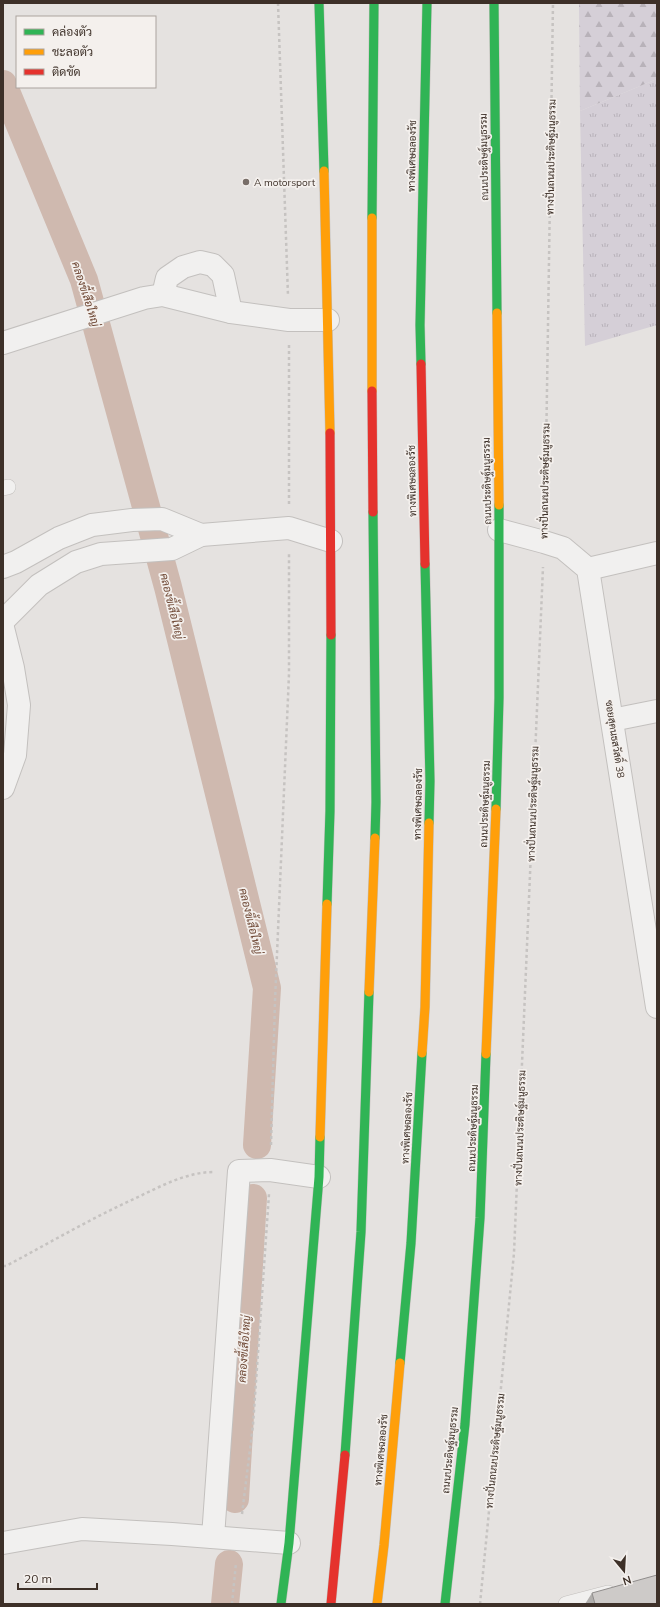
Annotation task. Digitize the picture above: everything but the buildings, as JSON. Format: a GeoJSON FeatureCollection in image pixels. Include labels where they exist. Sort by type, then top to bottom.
{"type":"FeatureCollection","features":[{"type":"Feature","properties":{"kind":"main road"},"geometry":{"type":"LineString","coordinates":[[281,1604],[289,1543],[319,1177],[330,811],[331,541],[328,320],[319,3]]}},
{"type":"Feature","properties":{"kind":"main road"},"geometry":{"type":"LineString","coordinates":[[331,1604],[343,1486],[361,1232],[376,802],[371,328],[374,3]]}},
{"type":"Feature","properties":{"kind":"main road","name":"ทางพิเศษฉลองรัช"},"geometry":{"type":"LineString","coordinates":[[376,1604],[384,1545],[411,1243],[425,1007],[430,781],[420,326],[427,3]]}},
{"type":"Feature","properties":{"kind":"main road","name":"ถนนประดิษฐ์มนูธรรม"},"geometry":{"type":"LineString","coordinates":[[445,1604],[465,1424],[480,1218],[488,1039],[497,745],[499,530],[494,3]]}},
{"type":"Feature","properties":{"kind":"street"},"geometry":{"type":"LineString","coordinates":[[163,294],[167,278],[183,267],[200,262],[213,264],[223,275],[231,312]]}},
{"type":"Feature","properties":{"kind":"street"},"geometry":{"type":"LineString","coordinates":[[3,343],[144,298],[163,294],[231,312],[289,320],[328,320]]}},
{"type":"Feature","properties":{"kind":"street"},"geometry":{"type":"LineString","coordinates":[[3,567],[59,538],[92,525],[132,520],[162,519],[201,534]]}},
{"type":"Feature","properties":{"kind":"street"},"geometry":{"type":"LineString","coordinates":[[3,621],[39,585],[76,562],[101,554],[139,550],[172,549],[201,534],[289,528],[331,541]]}},
{"type":"Feature","properties":{"kind":"street"},"geometry":{"type":"LineString","coordinates":[[499,530],[562,548],[588,569],[657,553]]}},
{"type":"Feature","properties":{"kind":"street","name":"ซอยสุคนธสวัสดิ์ 38"},"geometry":{"type":"LineString","coordinates":[[588,569],[657,1008]]}},
{"type":"Feature","properties":{"kind":"street"},"geometry":{"type":"LineString","coordinates":[[3,628],[13,668],[19,706],[15,755],[3,788]]}},
{"type":"Feature","properties":{"kind":"street"},"geometry":{"type":"LineString","coordinates":[[612,720],[657,711]]}},
{"type":"Feature","properties":{"kind":"street"},"geometry":{"type":"LineString","coordinates":[[213,1537],[239,1171],[270,1170],[319,1177]]}},
{"type":"Feature","properties":{"kind":"street"},"geometry":{"type":"LineString","coordinates":[[4,1538],[82,1529],[289,1543]]}},
{"type":"Feature","properties":{"kind":"lane"},"geometry":{"type":"LineString","coordinates":[[566,1604],[619,1590]]}},
{"type":"Feature","properties":{"kind":"path"},"geometry":{"type":"LineString","coordinates":[[232,1604],[253,1426],[270,1170],[289,674],[289,320],[278,3]]}},
{"type":"Feature","properties":{"kind":"path","name":"ทางปั่นถนนประดิษฐ์มนูธรรม"},"geometry":{"type":"LineString","coordinates":[[480,1604],[514,1253],[544,542],[553,3]]}},
{"type":"Feature","properties":{"kind":"path"},"geometry":{"type":"LineString","coordinates":[[3,1266],[6,1266],[109,1211],[165,1184],[202,1172],[239,1171]]}},
{"type":"Feature","properties":{"kind":"green space"},"geometry":{"type":"Polygon","coordinates":[[[579,3],[657,3],[657,79],[580,111],[579,3]]]}},
{"type":"Feature","properties":{"kind":"green space"},"geometry":{"type":"Polygon","coordinates":[[[657,79],[657,325],[585,346],[580,111],[657,79]]]}},
{"type":"Feature","properties":{"kind":"waterway","name":"คลองขี้เสือใหญ่"},"geometry":{"type":"LineString","coordinates":[[3,84],[84,280],[168,587],[267,988],[257,1145]]}},
{"type":"Feature","properties":{"kind":"waterway","name":"คลองขี้เสือใหญ่"},"geometry":{"type":"LineString","coordinates":[[235,1499],[253,1198]]}},
{"type":"Feature","properties":{"kind":"waterway","name":"คลองขี้เสือใหญ่"},"geometry":{"type":"LineString","coordinates":[[225,1604],[229,1564]]}},
{"type":"Feature","properties":{"kind":"traffic: fast"},"geometry":{"type":"LineString","coordinates":[[319,3],[324,171]]}},
{"type":"Feature","properties":{"kind":"traffic: fast"},"geometry":{"type":"LineString","coordinates":[[372,218],[374,3]]}},
{"type":"Feature","properties":{"kind":"traffic: fast"},"geometry":{"type":"LineString","coordinates":[[421,364],[420,325],[427,3]]}},
{"type":"Feature","properties":{"kind":"traffic: fast"},"geometry":{"type":"LineString","coordinates":[[494,3],[497,313]]}},
{"type":"Feature","properties":{"kind":"traffic: fast"},"geometry":{"type":"LineString","coordinates":[[496,809],[499,698],[499,505]]}},
{"type":"Feature","properties":{"kind":"traffic: fast"},"geometry":{"type":"LineString","coordinates":[[373,512],[376,802],[375,838]]}},
{"type":"Feature","properties":{"kind":"traffic: fast"},"geometry":{"type":"LineString","coordinates":[[425,564],[430,781],[429,823]]}},
{"type":"Feature","properties":{"kind":"traffic: fast"},"geometry":{"type":"LineString","coordinates":[[327,904],[330,811],[331,635]]}},
{"type":"Feature","properties":{"kind":"traffic: fast"},"geometry":{"type":"LineString","coordinates":[[345,1455],[361,1232],[369,992]]}},
{"type":"Feature","properties":{"kind":"traffic: fast"},"geometry":{"type":"LineString","coordinates":[[400,1363],[411,1243],[422,1053]]}},
{"type":"Feature","properties":{"kind":"traffic: fast"},"geometry":{"type":"LineString","coordinates":[[445,1604],[465,1424],[480,1218],[486,1054]]}},
{"type":"Feature","properties":{"kind":"traffic: fast"},"geometry":{"type":"LineString","coordinates":[[281,1604],[289,1543],[319,1177],[320,1137]]}},
{"type":"Feature","properties":{"kind":"traffic: slow"},"geometry":{"type":"LineString","coordinates":[[324,171],[330,433]]}},
{"type":"Feature","properties":{"kind":"traffic: slow"},"geometry":{"type":"LineString","coordinates":[[372,218],[372,391]]}},
{"type":"Feature","properties":{"kind":"traffic: slow"},"geometry":{"type":"LineString","coordinates":[[497,313],[499,505]]}},
{"type":"Feature","properties":{"kind":"traffic: slow"},"geometry":{"type":"LineString","coordinates":[[486,1054],[496,809]]}},
{"type":"Feature","properties":{"kind":"traffic: slow"},"geometry":{"type":"LineString","coordinates":[[422,1053],[425,1007],[429,823]]}},
{"type":"Feature","properties":{"kind":"traffic: slow"},"geometry":{"type":"LineString","coordinates":[[369,992],[375,838]]}},
{"type":"Feature","properties":{"kind":"traffic: slow"},"geometry":{"type":"LineString","coordinates":[[320,1137],[327,904]]}},
{"type":"Feature","properties":{"kind":"traffic: slow"},"geometry":{"type":"LineString","coordinates":[[377,1604],[384,1545],[400,1363]]}},
{"type":"Feature","properties":{"kind":"traffic: jam"},"geometry":{"type":"LineString","coordinates":[[421,364],[425,564]]}},
{"type":"Feature","properties":{"kind":"traffic: jam"},"geometry":{"type":"LineString","coordinates":[[372,391],[373,512]]}},
{"type":"Feature","properties":{"kind":"traffic: jam"},"geometry":{"type":"LineString","coordinates":[[330,433],[331,635]]}},
{"type":"Feature","properties":{"kind":"traffic: jam"},"geometry":{"type":"LineString","coordinates":[[331,1604],[345,1455]]}},
{"type":"Feature","properties":{"kind":"place","name":"A motorsport"},"geometry":{"type":"Point","coordinates":[246,182]}}]}
